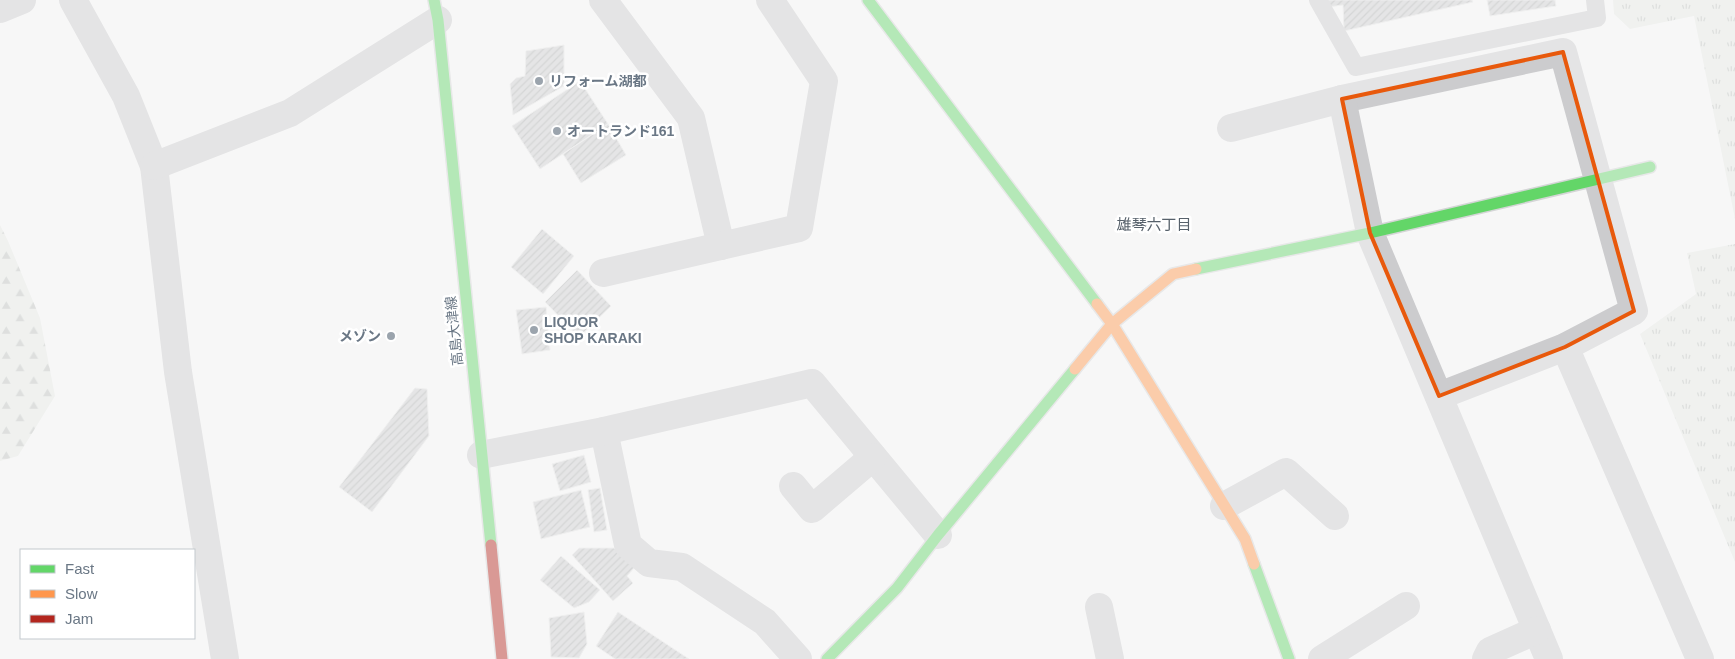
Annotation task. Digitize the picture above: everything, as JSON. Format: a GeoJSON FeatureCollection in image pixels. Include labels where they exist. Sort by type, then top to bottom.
{"type":"FeatureCollection","features":[{"type":"Feature","properties":{"kind":"street"},"geometry":{"type":"LineString","coordinates":[[0,9],[22,0]]}},
{"type":"Feature","properties":{"kind":"street"},"geometry":{"type":"LineString","coordinates":[[73,0],[126,96],[154,166],[178,372],[225,659]]}},
{"type":"Feature","properties":{"kind":"street"},"geometry":{"type":"LineString","coordinates":[[603,0],[692,118],[721,246]]}},
{"type":"Feature","properties":{"kind":"street"},"geometry":{"type":"LineString","coordinates":[[603,273],[800,228],[824,81],[770,0]]}},
{"type":"Feature","properties":{"kind":"street"},"geometry":{"type":"LineString","coordinates":[[868,0],[1112,324],[1245,539],[1289,659]]}},
{"type":"Feature","properties":{"kind":"street"},"geometry":{"type":"LineString","coordinates":[[154,166],[290,113],[436,10]]}},
{"type":"Feature","properties":{"kind":"street","name":"高島大津線"},"geometry":{"type":"LineString","coordinates":[[436,10],[502,659]]}},
{"type":"Feature","properties":{"kind":"street"},"geometry":{"type":"LineString","coordinates":[[1231,128],[1342,99],[1562,52],[1634,311],[1565,347],[1439,396]]}},
{"type":"Feature","properties":{"kind":"street"},"geometry":{"type":"LineString","coordinates":[[1342,99],[1370,233],[1549,659]]}},
{"type":"Feature","properties":{"kind":"street"},"geometry":{"type":"LineString","coordinates":[[827,659],[897,588],[938,535],[1112,324],[1173,274],[1370,233],[1598,180],[1650,166]]}},
{"type":"Feature","properties":{"kind":"street"},"geometry":{"type":"LineString","coordinates":[[1565,347],[1700,659]]}},
{"type":"Feature","properties":{"kind":"street"},"geometry":{"type":"LineString","coordinates":[[481,455],[604,431],[812,383],[938,535]]}},
{"type":"Feature","properties":{"kind":"street"},"geometry":{"type":"LineString","coordinates":[[604,431],[628,545],[649,563],[682,567],[765,622],[798,659]]}},
{"type":"Feature","properties":{"kind":"street"},"geometry":{"type":"LineString","coordinates":[[792,486],[812,509],[873,457]]}},
{"type":"Feature","properties":{"kind":"street"},"geometry":{"type":"LineString","coordinates":[[1224,506],[1286,472],[1335,516]]}},
{"type":"Feature","properties":{"kind":"street"},"geometry":{"type":"LineString","coordinates":[[1322,659],[1406,606]]}},
{"type":"Feature","properties":{"kind":"street"},"geometry":{"type":"LineString","coordinates":[[1099,607],[1110,659]]}},
{"type":"Feature","properties":{"kind":"street"},"geometry":{"type":"LineString","coordinates":[[1486,659],[1490,652],[1537,630]]}},
{"type":"Feature","properties":{"kind":"lane"},"geometry":{"type":"LineString","coordinates":[[1318,0],[1356,68],[1597,18],[1595,0]]}},
{"type":"Feature","properties":{"kind":"highlighted area"},"geometry":{"type":"Polygon","coordinates":[[[1563,52],[1634,311],[1565,347],[1439,396],[1370,233],[1342,99],[1563,52]]]}},
{"type":"Feature","properties":{"kind":"green space"},"geometry":{"type":"Polygon","coordinates":[[[1613,0],[1735,0],[1735,219],[1694,16],[1630,29],[1614,14],[1613,0]]]}},
{"type":"Feature","properties":{"kind":"green space"},"geometry":{"type":"Polygon","coordinates":[[[0,225],[40,318],[55,396],[18,456],[0,461],[0,225]]]}},
{"type":"Feature","properties":{"kind":"green space"},"geometry":{"type":"Polygon","coordinates":[[[1735,244],[1735,562],[1640,334],[1696,294],[1687,253],[1735,244]]]}},
{"type":"Feature","properties":{"kind":"building"},"geometry":{"type":"Polygon","coordinates":[[[1327,0],[1472,0],[1473,2],[1344,31],[1343,5],[1328,7],[1327,0]]]}},
{"type":"Feature","properties":{"kind":"building"},"geometry":{"type":"Polygon","coordinates":[[[1487,0],[1555,0],[1556,6],[1490,16],[1487,0]]]}},
{"type":"Feature","properties":{"kind":"building","name":"リフォーム湖都"},"geometry":{"type":"Polygon","coordinates":[[[564,45],[564,86],[513,115],[510,84],[516,78],[525,76],[526,51],[564,45]]]}},
{"type":"Feature","properties":{"kind":"building"},"geometry":{"type":"Polygon","coordinates":[[[580,81],[608,124],[540,169],[512,126],[580,81]]]}},
{"type":"Feature","properties":{"kind":"building"},"geometry":{"type":"Polygon","coordinates":[[[608,124],[626,155],[581,183],[563,154],[608,124]]]}},
{"type":"Feature","properties":{"kind":"building"},"geometry":{"type":"Polygon","coordinates":[[[542,229],[574,256],[543,294],[511,267],[542,229]]]}},
{"type":"Feature","properties":{"kind":"building"},"geometry":{"type":"Polygon","coordinates":[[[577,270],[611,306],[579,337],[545,302],[577,270]]]}},
{"type":"Feature","properties":{"kind":"building","name":"LIQUOR SHOP KARAKI"},"geometry":{"type":"Polygon","coordinates":[[[546,307],[550,350],[522,354],[516,310],[546,307]]]}},
{"type":"Feature","properties":{"kind":"building"},"geometry":{"type":"Polygon","coordinates":[[[415,388],[427,389],[429,436],[372,512],[339,487],[415,388]]]}},
{"type":"Feature","properties":{"kind":"building"},"geometry":{"type":"Polygon","coordinates":[[[584,455],[591,482],[560,491],[552,464],[584,455]]]}},
{"type":"Feature","properties":{"kind":"building"},"geometry":{"type":"Polygon","coordinates":[[[600,488],[607,530],[594,532],[588,490],[600,488]]]}},
{"type":"Feature","properties":{"kind":"building"},"geometry":{"type":"Polygon","coordinates":[[[581,490],[590,527],[541,539],[533,502],[581,490]]]}},
{"type":"Feature","properties":{"kind":"building"},"geometry":{"type":"Polygon","coordinates":[[[579,548],[614,548],[635,567],[627,576],[633,583],[613,601],[572,555],[579,548]]]}},
{"type":"Feature","properties":{"kind":"building"},"geometry":{"type":"Polygon","coordinates":[[[561,556],[600,590],[589,602],[574,608],[540,580],[561,556]]]}},
{"type":"Feature","properties":{"kind":"building"},"geometry":{"type":"Polygon","coordinates":[[[584,612],[587,644],[579,658],[551,657],[549,618],[584,612]]]}},
{"type":"Feature","properties":{"kind":"building"},"geometry":{"type":"Polygon","coordinates":[[[618,612],[689,659],[615,659],[596,646],[618,612]]]}},
{"type":"Feature","properties":{"kind":"traffic: fast"},"geometry":{"type":"LineString","coordinates":[[434,0],[438,20],[491,545]]}},
{"type":"Feature","properties":{"kind":"traffic: fast"},"geometry":{"type":"LineString","coordinates":[[868,0],[1097,304]]}},
{"type":"Feature","properties":{"kind":"traffic: fast"},"geometry":{"type":"LineString","coordinates":[[1196,269],[1370,233],[1650,167]]}},
{"type":"Feature","properties":{"kind":"traffic: fast"},"geometry":{"type":"LineString","coordinates":[[827,659],[897,588],[938,535],[1075,369]]}},
{"type":"Feature","properties":{"kind":"traffic: fast"},"geometry":{"type":"LineString","coordinates":[[1254,564],[1289,659]]}},
{"type":"Feature","properties":{"kind":"traffic: slow"},"geometry":{"type":"LineString","coordinates":[[1075,369],[1112,324],[1173,274],[1196,269]]}},
{"type":"Feature","properties":{"kind":"traffic: slow"},"geometry":{"type":"LineString","coordinates":[[1097,304],[1112,324],[1245,539],[1254,564]]}},
{"type":"Feature","properties":{"kind":"traffic: jam"},"geometry":{"type":"LineString","coordinates":[[491,545],[502,659]]}},
{"type":"Feature","properties":{"kind":"place","name":"リフォーム湖都"},"geometry":{"type":"Point","coordinates":[539,81]}},
{"type":"Feature","properties":{"kind":"place","name":"オートランド161"},"geometry":{"type":"Point","coordinates":[557,131]}},
{"type":"Feature","properties":{"kind":"place","name":"LIQUOR SHOP KARAKI"},"geometry":{"type":"Point","coordinates":[534,330]}},
{"type":"Feature","properties":{"kind":"place","name":"メゾン"},"geometry":{"type":"Point","coordinates":[391,336]}},
{"type":"Feature","properties":{"kind":"district","name":"雄琴六丁目"},"geometry":{"type":"Point","coordinates":[1154,224]}}]}
